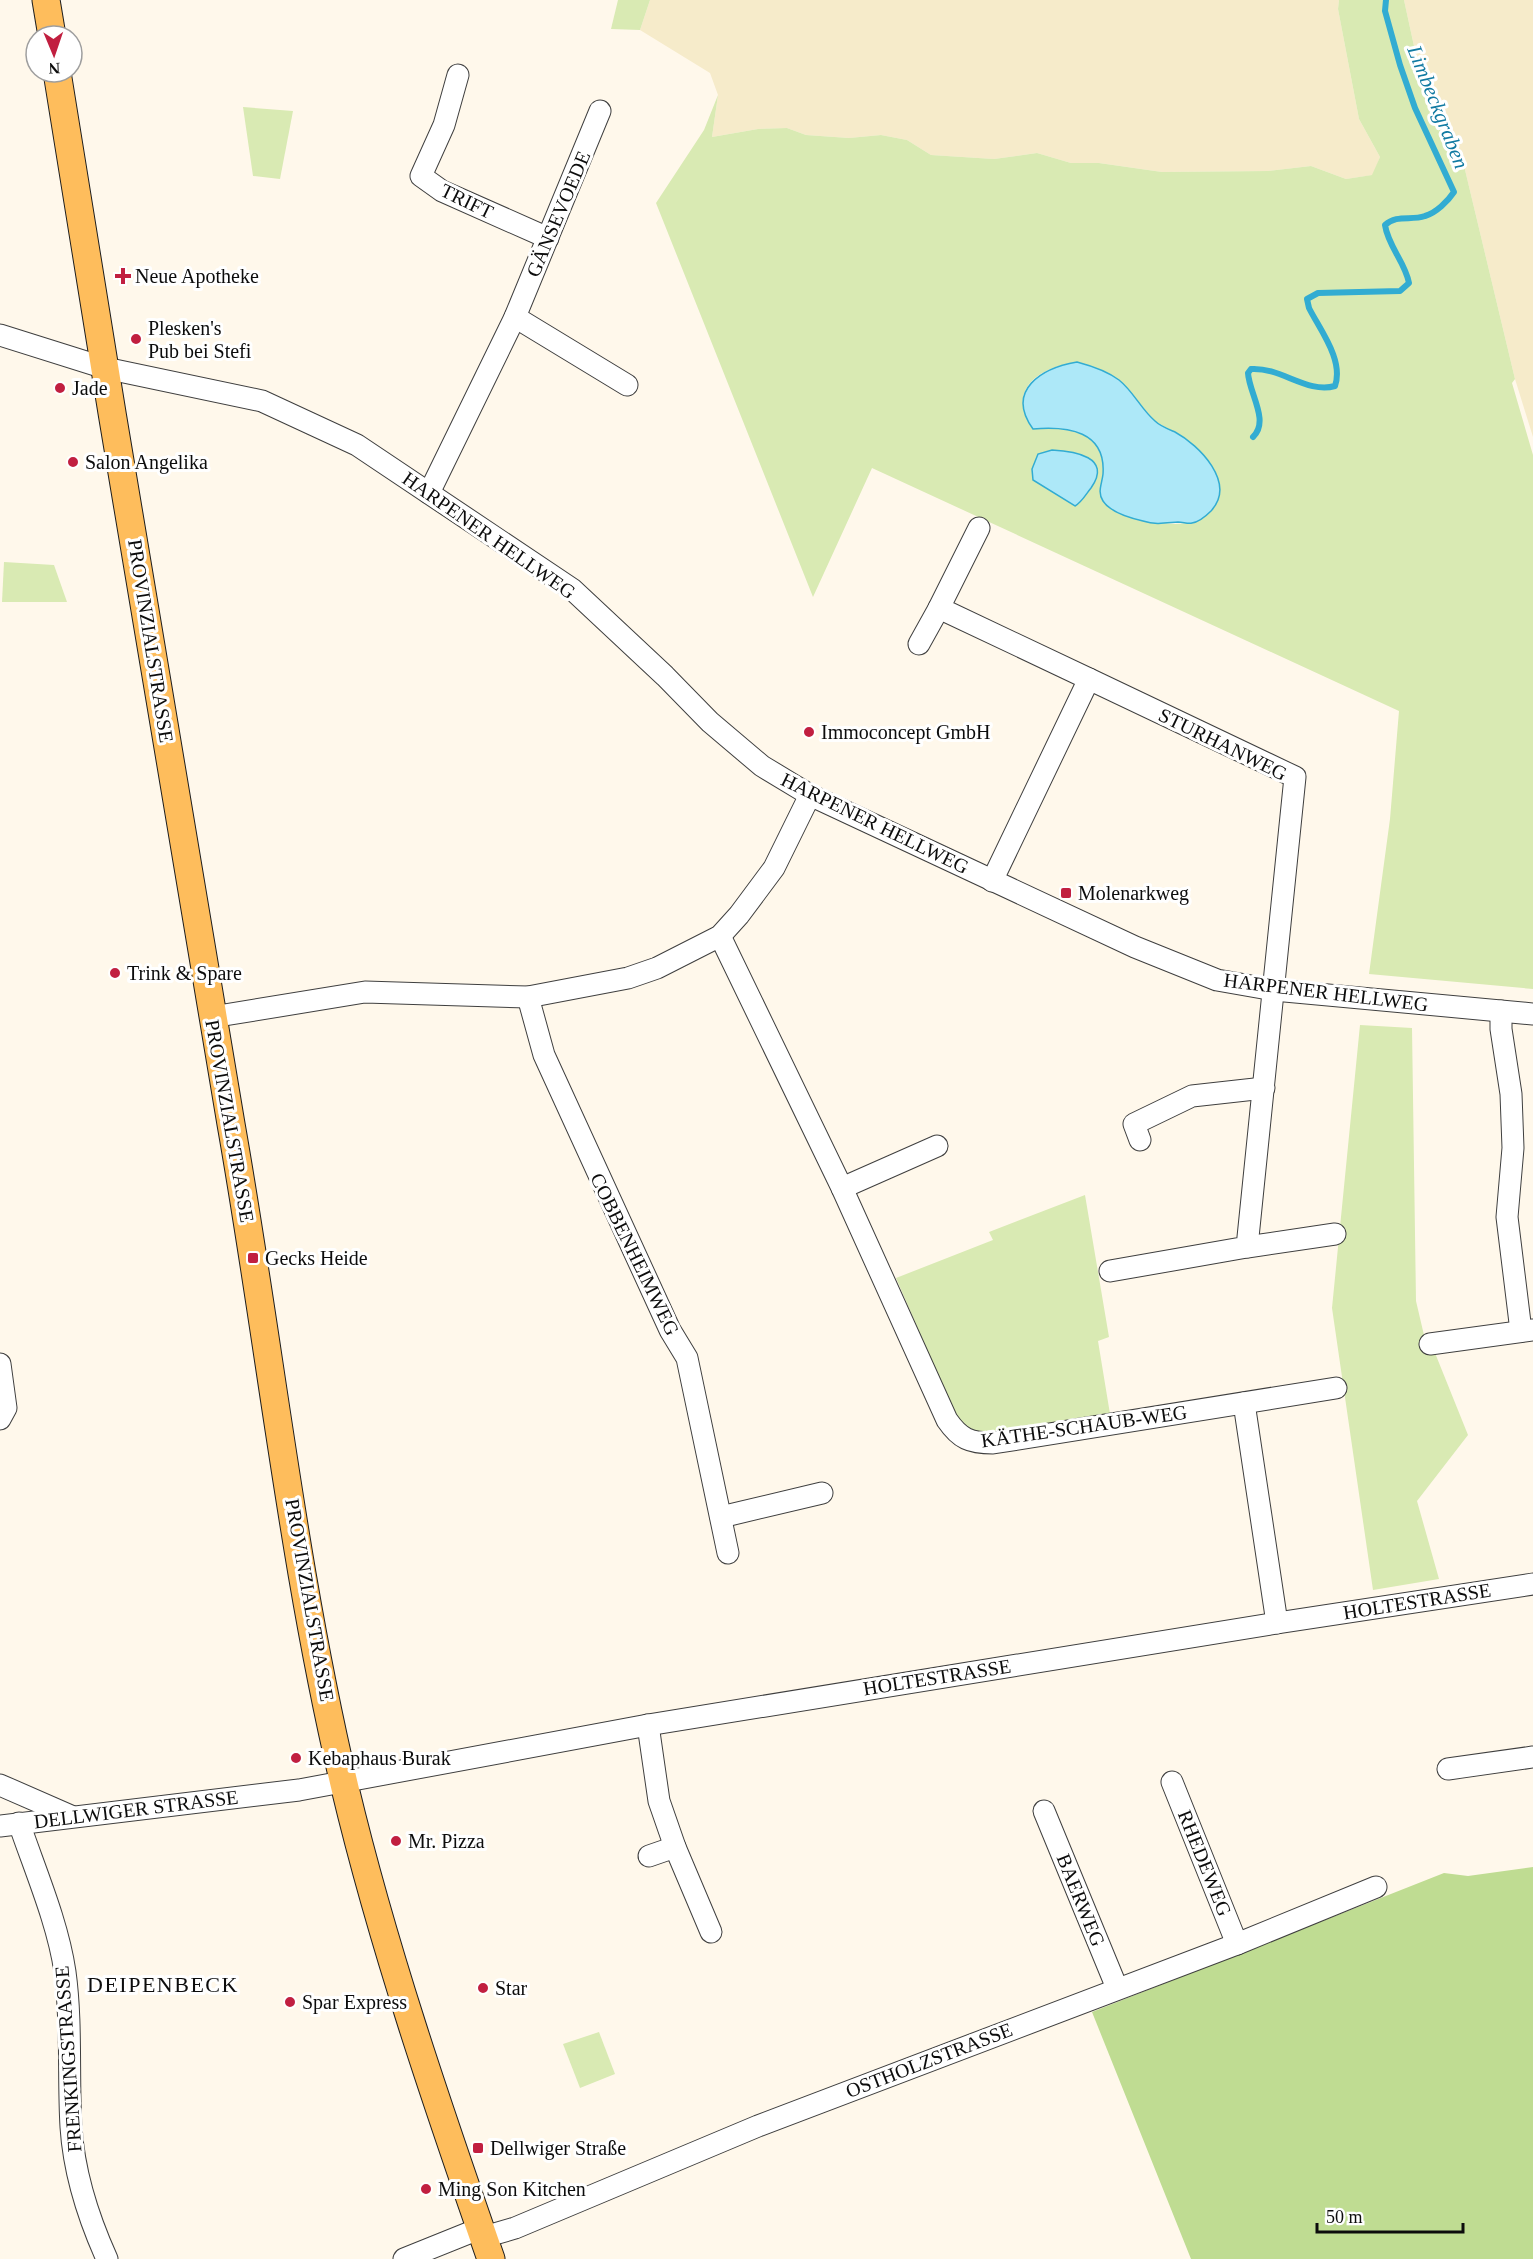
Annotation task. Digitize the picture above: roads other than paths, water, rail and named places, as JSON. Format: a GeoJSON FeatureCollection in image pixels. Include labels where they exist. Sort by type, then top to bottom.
{"type":"FeatureCollection","features":[{"type":"Feature","properties":{"kind":"main road"},"geometry":{"type":"LineString","coordinates":[[46,0],[50,24]]}},
{"type":"Feature","properties":{"kind":"main road","name":"PROVINZIALSTRASSE"},"geometry":{"type":"LineString","coordinates":[[59,84],[305,1590],[344,1782],[380,1920],[485,2241]]}},
{"type":"Feature","properties":{"kind":"street","name":"TRIFT"},"geometry":{"type":"LineString","coordinates":[[458,75],[444,125],[421,176],[442,192],[548,238]]}},
{"type":"Feature","properties":{"kind":"street","name":"GÄNSEVOEDE"},"geometry":{"type":"LineString","coordinates":[[429,493],[515,316],[600,111]]}},
{"type":"Feature","properties":{"kind":"street"},"geometry":{"type":"LineString","coordinates":[[515,316],[627,385]]}},
{"type":"Feature","properties":{"kind":"street","name":"HARPENER HELLWEG"},"geometry":{"type":"LineString","coordinates":[[0,335],[105,368],[262,401],[357,445],[572,589],[710,722],[762,766],[810,795],[1135,947],[1217,980],[1274,990],[1533,1014]]}},
{"type":"Feature","properties":{"kind":"street"},"geometry":{"type":"LineString","coordinates":[[920,644],[980,528]]}},
{"type":"Feature","properties":{"kind":"street","name":"STURHANWEG"},"geometry":{"type":"LineString","coordinates":[[939,609],[1295,777],[1274,990]]}},
{"type":"Feature","properties":{"kind":"street"},"geometry":{"type":"LineString","coordinates":[[992,881],[1089,679]]}},
{"type":"Feature","properties":{"kind":"street"},"geometry":{"type":"LineString","coordinates":[[212,1017],[365,992],[528,997],[628,978],[657,968],[720,936],[759,890],[774,868],[810,795]]}},
{"type":"Feature","properties":{"kind":"street"},"geometry":{"type":"LineString","coordinates":[[720,936],[842,1188],[937,1146]]}},
{"type":"Feature","properties":{"kind":"street"},"geometry":{"type":"LineString","coordinates":[[1247,1248],[1274,990]]}},
{"type":"Feature","properties":{"kind":"street","name":"COBBENHEIMWEG"},"geometry":{"type":"LineString","coordinates":[[528,997],[548,1065],[670,1330],[687,1358],[728,1553]]}},
{"type":"Feature","properties":{"kind":"street"},"geometry":{"type":"LineString","coordinates":[[1430,1344],[1527,1331],[1507,1217],[1513,1148],[1512,1094],[1501,1029],[1501,1011]]}},
{"type":"Feature","properties":{"kind":"street"},"geometry":{"type":"LineString","coordinates":[[1140,1140],[1134,1124],[1192,1096],[1264,1088]]}},
{"type":"Feature","properties":{"kind":"street","name":"KÄTHE-SCHAUB-WEG"},"geometry":{"type":"LineString","coordinates":[[842,1188],[947,1420],[958,1435],[974,1443],[1336,1388]]}},
{"type":"Feature","properties":{"kind":"street"},"geometry":{"type":"LineString","coordinates":[[1110,1271],[1335,1234]]}},
{"type":"Feature","properties":{"kind":"street"},"geometry":{"type":"LineString","coordinates":[[0,1364],[6,1408],[0,1419]]}},
{"type":"Feature","properties":{"kind":"street"},"geometry":{"type":"LineString","coordinates":[[1244,1403],[1277,1623]]}},
{"type":"Feature","properties":{"kind":"street"},"geometry":{"type":"LineString","coordinates":[[721,1517],[822,1493]]}},
{"type":"Feature","properties":{"kind":"street","name":"HOLTESTRASSE"},"geometry":{"type":"LineString","coordinates":[[344,1782],[648,1725],[1533,1584]]}},
{"type":"Feature","properties":{"kind":"street"},"geometry":{"type":"LineString","coordinates":[[648,1725],[659,1801],[675,1847],[711,1932]]}},
{"type":"Feature","properties":{"kind":"street"},"geometry":{"type":"LineString","coordinates":[[1448,1769],[1533,1757]]}},
{"type":"Feature","properties":{"kind":"street","name":"DELLWIGER STRASSE"},"geometry":{"type":"LineString","coordinates":[[10,1824],[300,1790],[344,1782]]}},
{"type":"Feature","properties":{"kind":"street","name":"RHEDEWEG"},"geometry":{"type":"LineString","coordinates":[[1172,1782],[1237,1944]]}},
{"type":"Feature","properties":{"kind":"street"},"geometry":{"type":"LineString","coordinates":[[0,1785],[71,1816]]}},
{"type":"Feature","properties":{"kind":"street","name":"BAERWEG"},"geometry":{"type":"LineString","coordinates":[[1044,1811],[1117,1988]]}},
{"type":"Feature","properties":{"kind":"street","name":"FRENKINGSTRASSE"},"geometry":{"type":"LineString","coordinates":[[10,1824],[46,1901],[65,1971],[71,2129],[77,2176],[94,2230],[107,2259]]}},
{"type":"Feature","properties":{"kind":"street"},"geometry":{"type":"LineString","coordinates":[[649,1856],[675,1847]]}},
{"type":"Feature","properties":{"kind":"street","name":"OSTHOLZSTRASSE"},"geometry":{"type":"LineString","coordinates":[[404,2259],[485,2241],[758,2126],[1237,1944],[1376,1887]]}},
{"type":"Feature","properties":{"kind":"water"},"geometry":{"type":"Polygon","coordinates":[[[1077,362],[1099,369],[1119,380],[1157,423],[1185,438],[1204,455],[1212,466],[1220,489],[1218,500],[1207,515],[1192,523],[1156,523],[1132,518],[1115,511],[1101,498],[1102,460],[1098,448],[1091,440],[1071,431],[1033,429],[1025,415],[1023,403],[1025,392],[1040,376],[1077,362]]]}},
{"type":"Feature","properties":{"kind":"water"},"geometry":{"type":"Polygon","coordinates":[[[1052,450],[1080,454],[1094,463],[1097,469],[1097,478],[1075,506],[1033,480],[1032,469],[1038,454],[1052,450]]]}},
{"type":"Feature","properties":{"kind":"waterway","name":"Limbeckgraben"},"geometry":{"type":"LineString","coordinates":[[1253,437],[1260,423],[1249,381],[1248,373],[1251,369],[1273,372],[1304,384],[1335,386],[1337,376],[1334,356],[1309,308],[1307,299],[1318,293],[1400,291],[1409,283],[1389,240],[1385,225],[1394,220],[1429,214],[1441,206],[1454,192],[1415,108],[1385,11],[1386,0]]}},
{"type":"Feature","properties":{"kind":"place","name":"Neue Apotheke"},"geometry":{"type":"Point","coordinates":[123,276]}},
{"type":"Feature","properties":{"kind":"place","name":"Plesken's Pub bei Stefi"},"geometry":{"type":"Point","coordinates":[136,339]}},
{"type":"Feature","properties":{"kind":"place","name":"Jade"},"geometry":{"type":"Point","coordinates":[60,388]}},
{"type":"Feature","properties":{"kind":"place","name":"Salon Angelika"},"geometry":{"type":"Point","coordinates":[73,462]}},
{"type":"Feature","properties":{"kind":"place","name":"Immoconcept GmbH"},"geometry":{"type":"Point","coordinates":[809,732]}},
{"type":"Feature","properties":{"kind":"place","name":"Molenarkweg"},"geometry":{"type":"Point","coordinates":[1066,893]}},
{"type":"Feature","properties":{"kind":"place","name":"Trink & Spare"},"geometry":{"type":"Point","coordinates":[115,973]}},
{"type":"Feature","properties":{"kind":"place","name":"Gecks Heide"},"geometry":{"type":"Point","coordinates":[253,1258]}},
{"type":"Feature","properties":{"kind":"place","name":"Kebaphaus Burak"},"geometry":{"type":"Point","coordinates":[296,1758]}},
{"type":"Feature","properties":{"kind":"place","name":"Mr. Pizza"},"geometry":{"type":"Point","coordinates":[396,1841]}},
{"type":"Feature","properties":{"kind":"place","name":"Star"},"geometry":{"type":"Point","coordinates":[483,1988]}},
{"type":"Feature","properties":{"kind":"place","name":"Spar Express"},"geometry":{"type":"Point","coordinates":[290,2002]}},
{"type":"Feature","properties":{"kind":"place","name":"Dellwiger Straße"},"geometry":{"type":"Point","coordinates":[478,2148]}},
{"type":"Feature","properties":{"kind":"place","name":"Ming Son Kitchen"},"geometry":{"type":"Point","coordinates":[426,2189]}},
{"type":"Feature","properties":{"kind":"district","name":"DEIPENBECK"},"geometry":{"type":"Point","coordinates":[163,1984]}}]}
